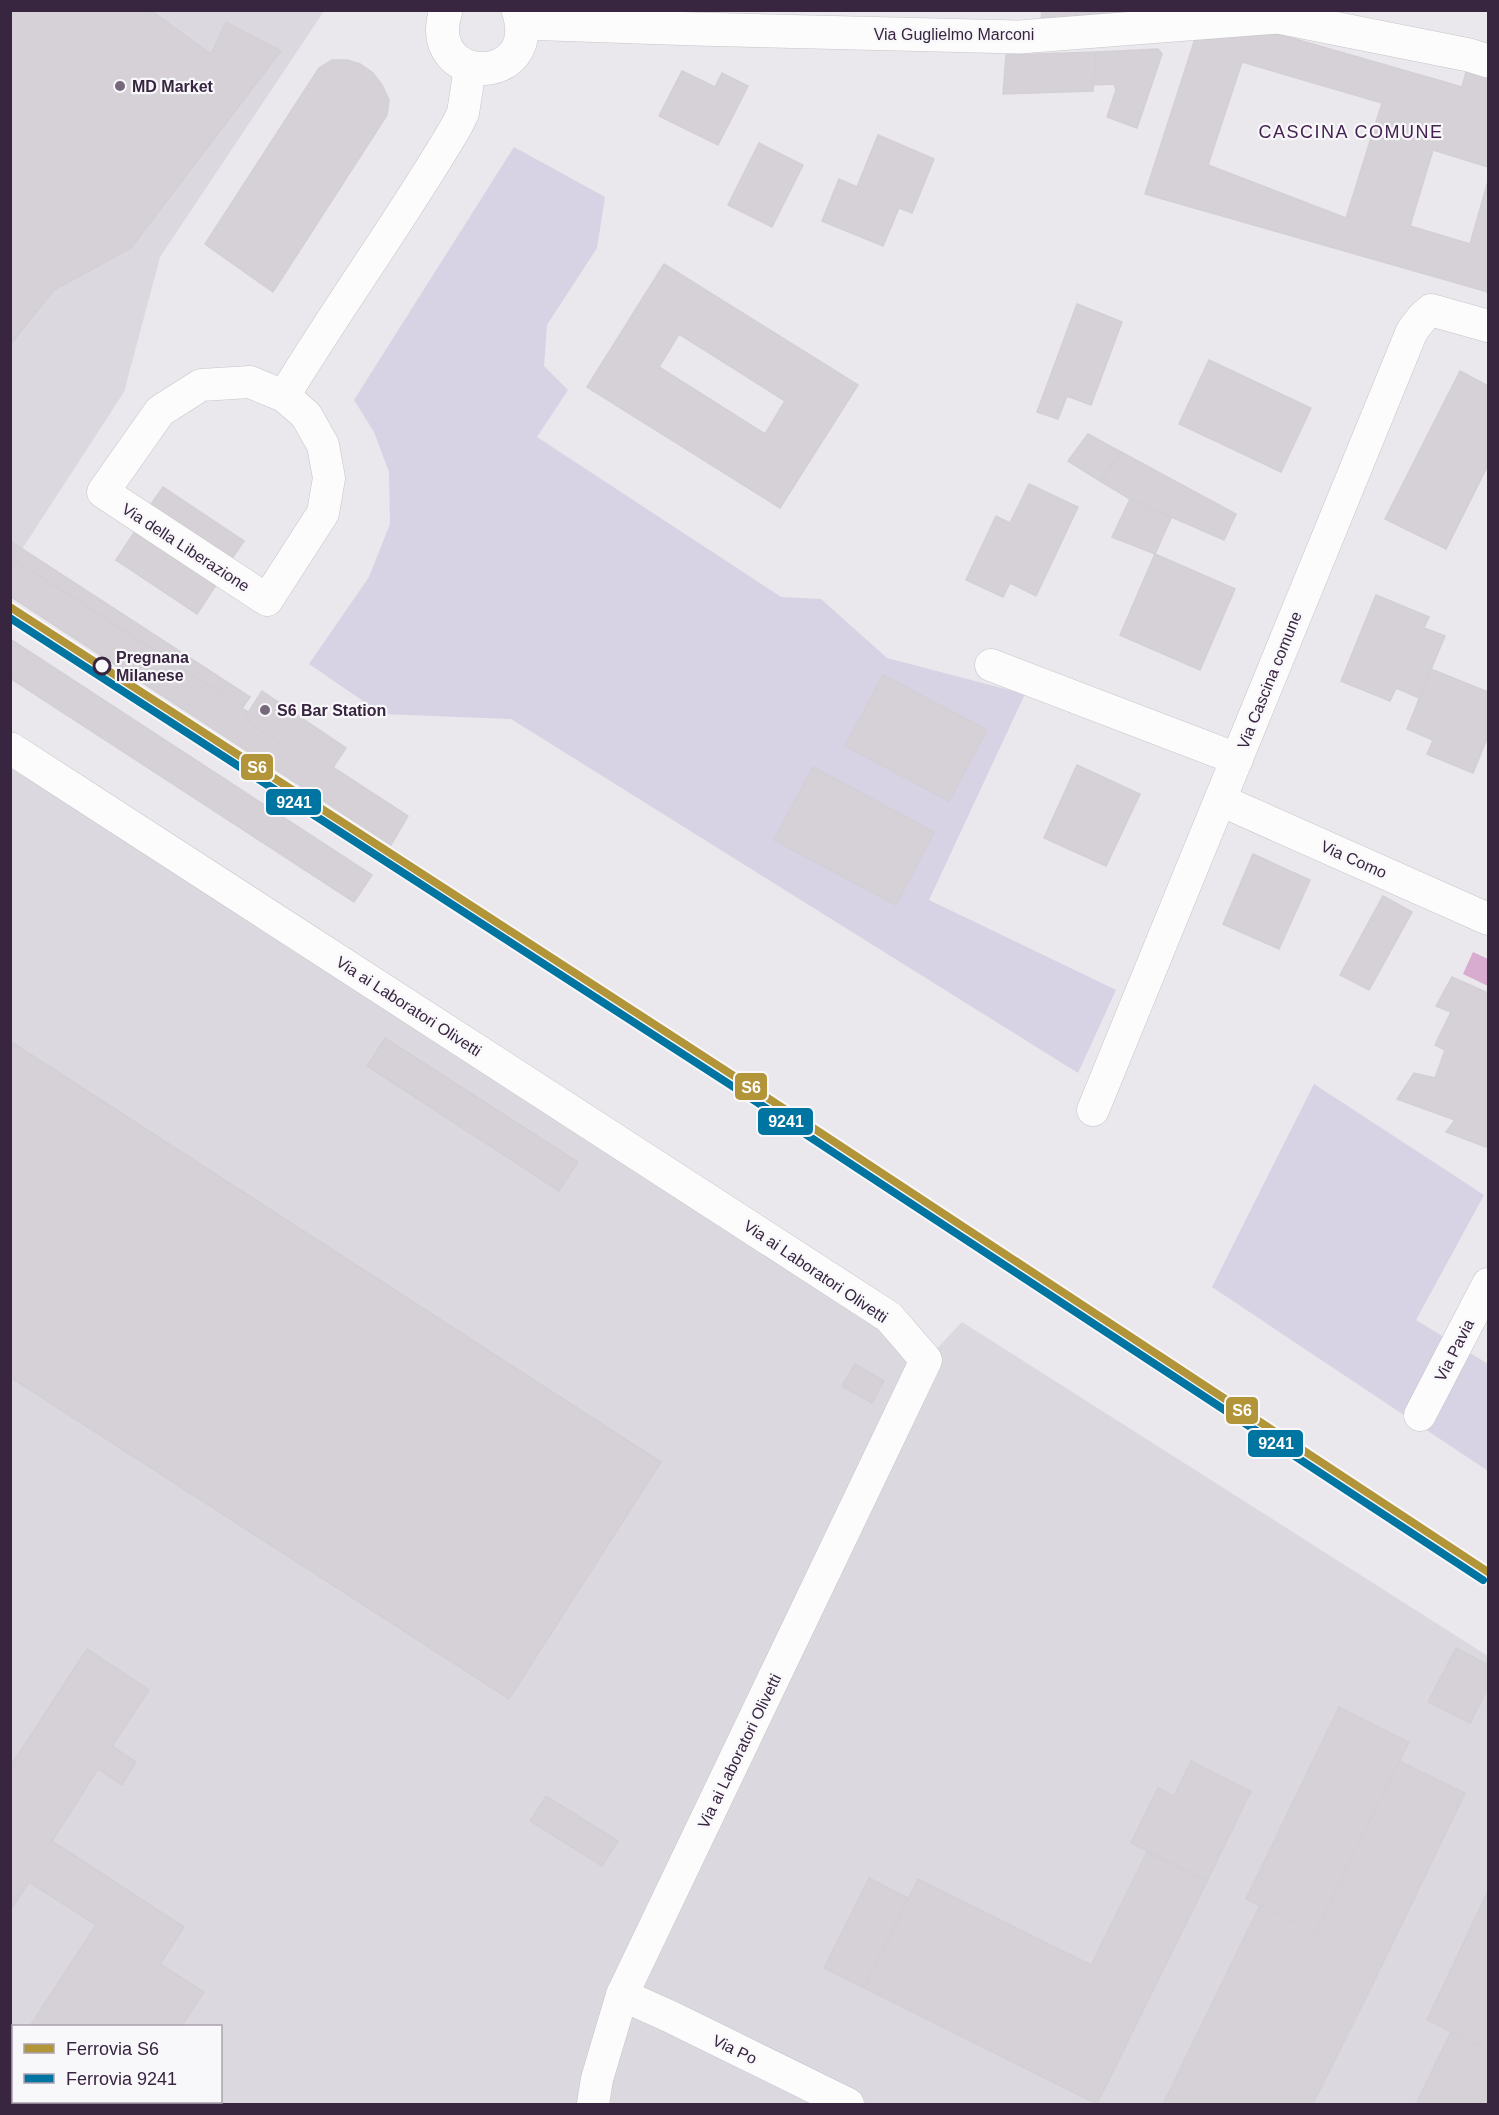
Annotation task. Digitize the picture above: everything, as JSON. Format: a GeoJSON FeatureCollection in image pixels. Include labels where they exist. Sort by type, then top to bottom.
{"type":"FeatureCollection","features":[{"type":"Feature","properties":{"kind":"street"},"geometry":{"type":"LineString","coordinates":[[446,10],[442,23],[442,34],[451,56],[470,68],[484,70],[497,67],[509,60],[515,53],[522,40],[520,17]]}},
{"type":"Feature","properties":{"kind":"street","name":"Via Guglielmo Marconi"},"geometry":{"type":"LineString","coordinates":[[520,17],[696,29],[1019,37],[1278,17],[1344,20],[1488,62]]}},
{"type":"Feature","properties":{"kind":"street"},"geometry":{"type":"LineString","coordinates":[[284,396],[321,333],[359,279],[456,127],[463,113],[470,68]]}},
{"type":"Feature","properties":{"kind":"street","name":"Via Cascina comune"},"geometry":{"type":"LineString","coordinates":[[1093,1110],[1412,332],[1431,310],[1488,326]]}},
{"type":"Feature","properties":{"kind":"street","name":"Via della Liberazione"},"geometry":{"type":"LineString","coordinates":[[249,382],[284,396],[306,415],[323,445],[329,478],[323,513],[267,600],[103,492],[160,411],[201,385],[249,382]]}},
{"type":"Feature","properties":{"kind":"street"},"geometry":{"type":"LineString","coordinates":[[991,665],[1237,759]]}},
{"type":"Feature","properties":{"kind":"street","name":"Via ai Laboratori Olivetti"},"geometry":{"type":"LineString","coordinates":[[10,748],[889,1317],[926,1360],[622,1995],[597,2079],[593,2104]]}},
{"type":"Feature","properties":{"kind":"street","name":"Via Como"},"geometry":{"type":"LineString","coordinates":[[1220,800],[1488,918]]}},
{"type":"Feature","properties":{"kind":"street","name":"Via Pavia"},"geometry":{"type":"LineString","coordinates":[[1420,1415],[1488,1284]]}},
{"type":"Feature","properties":{"kind":"street","name":"Via Po"},"geometry":{"type":"LineString","coordinates":[[622,1995],[848,2104]]}},
{"type":"Feature","properties":{"kind":"shaded area"},"geometry":{"type":"Polygon","coordinates":[[[10,11],[324,11],[160,257],[124,392],[15,560],[10,557],[10,11]]]}},
{"type":"Feature","properties":{"kind":"shaded area"},"geometry":{"type":"Polygon","coordinates":[[[514,147],[605,197],[597,248],[547,325],[544,366],[568,390],[537,437],[781,597],[821,599],[887,658],[1025,694],[929,900],[1116,990],[1078,1073],[511,719],[382,714],[309,664],[369,577],[390,524],[389,472],[374,432],[354,400],[514,147]]]}},
{"type":"Feature","properties":{"kind":"shaded area"},"geometry":{"type":"Polygon","coordinates":[[[10,748],[926,1360],[962,1322],[1488,1656],[1488,2104],[11,2104],[10,748]]]}},
{"type":"Feature","properties":{"kind":"shaded area"},"geometry":{"type":"Polygon","coordinates":[[[1473,952],[1488,959],[1488,986],[1463,974],[1473,952]]]}},
{"type":"Feature","properties":{"kind":"shaded area"},"geometry":{"type":"Polygon","coordinates":[[[1314,1084],[1484,1195],[1416,1320],[1488,1364],[1488,1471],[1212,1287],[1314,1084]]]}},
{"type":"Feature","properties":{"kind":"building"},"geometry":{"type":"Polygon","coordinates":[[[10,10],[150,10],[211,54],[226,22],[281,51],[131,248],[54,290],[10,345],[10,10]]]}},
{"type":"Feature","properties":{"kind":"building"},"geometry":{"type":"Polygon","coordinates":[[[1042,10],[1136,10],[1136,17],[1041,21],[1042,10]]]}},
{"type":"Feature","properties":{"kind":"building"},"geometry":{"type":"Polygon","coordinates":[[[1264,30],[1462,87],[1468,65],[1488,74],[1488,167],[1433,150],[1410,226],[1470,244],[1488,181],[1488,292],[1145,194],[1195,39],[1264,30]],[[1242,62],[1208,165],[1346,218],[1382,103],[1242,62]]]}},
{"type":"Feature","properties":{"kind":"building"},"geometry":{"type":"Polygon","coordinates":[[[1158,49],[1162,54],[1137,128],[1107,117],[1116,90],[1114,84],[1093,85],[1096,52],[1158,49]]]}},
{"type":"Feature","properties":{"kind":"building"},"geometry":{"type":"Polygon","coordinates":[[[1096,52],[1093,91],[1003,94],[1006,55],[1096,52]]]}},
{"type":"Feature","properties":{"kind":"building"},"geometry":{"type":"Polygon","coordinates":[[[332,60],[347,60],[360,64],[373,73],[389,100],[387,115],[273,292],[205,244],[319,68],[332,60]]]}},
{"type":"Feature","properties":{"kind":"building"},"geometry":{"type":"Polygon","coordinates":[[[682,71],[715,87],[722,73],[748,86],[718,145],[659,116],[682,71]]]}},
{"type":"Feature","properties":{"kind":"building"},"geometry":{"type":"Polygon","coordinates":[[[878,135],[934,159],[912,213],[899,208],[883,246],[822,221],[839,179],[857,187],[878,135]]]}},
{"type":"Feature","properties":{"kind":"building"},"geometry":{"type":"Polygon","coordinates":[[[759,143],[803,165],[772,227],[728,205],[759,143]]]}},
{"type":"Feature","properties":{"kind":"building"},"geometry":{"type":"Polygon","coordinates":[[[664,264],[858,385],[780,508],[587,387],[664,264]],[[679,334],[659,367],[765,434],[785,401],[679,334]]]}},
{"type":"Feature","properties":{"kind":"building"},"geometry":{"type":"Polygon","coordinates":[[[1077,304],[1122,322],[1091,405],[1067,396],[1058,419],[1037,412],[1077,304]]]}},
{"type":"Feature","properties":{"kind":"building"},"geometry":{"type":"Polygon","coordinates":[[[1209,360],[1311,408],[1281,472],[1179,424],[1209,360]]]}},
{"type":"Feature","properties":{"kind":"building"},"geometry":{"type":"Polygon","coordinates":[[[1460,371],[1488,386],[1488,465],[1446,549],[1385,519],[1460,371]]]}},
{"type":"Feature","properties":{"kind":"building"},"geometry":{"type":"Polygon","coordinates":[[[1088,434],[1121,452],[1100,481],[1068,461],[1088,434]]]}},
{"type":"Feature","properties":{"kind":"building"},"geometry":{"type":"Polygon","coordinates":[[[1121,452],[1236,514],[1224,540],[1130,499],[1100,481],[1121,452]]]}},
{"type":"Feature","properties":{"kind":"building"},"geometry":{"type":"Polygon","coordinates":[[[1029,484],[1078,507],[1036,596],[1010,583],[1003,597],[966,580],[996,516],[1010,523],[1029,484]]]}},
{"type":"Feature","properties":{"kind":"building"},"geometry":{"type":"Polygon","coordinates":[[[163,487],[244,541],[225,569],[143,516],[163,487]]]}},
{"type":"Feature","properties":{"kind":"building"},"geometry":{"type":"Polygon","coordinates":[[[1130,499],[1171,518],[1155,554],[1112,537],[1130,499]]]}},
{"type":"Feature","properties":{"kind":"building"},"geometry":{"type":"Polygon","coordinates":[[[135,531],[216,585],[197,614],[116,560],[135,531]]]}},
{"type":"Feature","properties":{"kind":"building"},"geometry":{"type":"Polygon","coordinates":[[[10,541],[250,697],[243,707],[10,557],[10,541]]]}},
{"type":"Feature","properties":{"kind":"building"},"geometry":{"type":"Polygon","coordinates":[[[1155,554],[1235,589],[1200,670],[1120,635],[1155,554]]]}},
{"type":"Feature","properties":{"kind":"building"},"geometry":{"type":"Polygon","coordinates":[[[10,557],[408,816],[391,845],[10,596],[10,557]]]}},
{"type":"Feature","properties":{"kind":"building"},"geometry":{"type":"Polygon","coordinates":[[[1376,595],[1429,617],[1424,628],[1445,636],[1419,698],[1396,688],[1390,701],[1341,681],[1376,595]]]}},
{"type":"Feature","properties":{"kind":"building"},"geometry":{"type":"Polygon","coordinates":[[[10,639],[372,875],[354,902],[10,678],[10,639]]]}},
{"type":"Feature","properties":{"kind":"building"},"geometry":{"type":"Polygon","coordinates":[[[1431,669],[1488,692],[1488,736],[1473,773],[1427,754],[1433,740],[1407,729],[1431,669]]]}},
{"type":"Feature","properties":{"kind":"building"},"geometry":{"type":"Polygon","coordinates":[[[883,675],[987,730],[949,801],[845,746],[883,675]]]}},
{"type":"Feature","properties":{"kind":"building"},"geometry":{"type":"Polygon","coordinates":[[[262,691],[346,748],[328,775],[244,719],[262,691]]]}},
{"type":"Feature","properties":{"kind":"building"},"geometry":{"type":"Polygon","coordinates":[[[1077,765],[1140,794],[1106,866],[1044,838],[1077,765]]]}},
{"type":"Feature","properties":{"kind":"building"},"geometry":{"type":"Polygon","coordinates":[[[813,767],[934,832],[896,905],[774,840],[813,767]]]}},
{"type":"Feature","properties":{"kind":"building"},"geometry":{"type":"Polygon","coordinates":[[[1253,854],[1310,880],[1279,949],[1223,924],[1253,854]]]}},
{"type":"Feature","properties":{"kind":"building"},"geometry":{"type":"Polygon","coordinates":[[[1383,896],[1412,912],[1369,990],[1340,975],[1383,896]]]}},
{"type":"Feature","properties":{"kind":"building"},"geometry":{"type":"Polygon","coordinates":[[[1452,977],[1488,993],[1488,1141],[1486,1147],[1446,1132],[1455,1120],[1397,1099],[1414,1073],[1435,1078],[1445,1050],[1435,1045],[1451,1012],[1436,1006],[1452,977]]]}},
{"type":"Feature","properties":{"kind":"building"},"geometry":{"type":"Polygon","coordinates":[[[385,1038],[578,1162],[559,1191],[367,1066],[385,1038]]]}},
{"type":"Feature","properties":{"kind":"building"},"geometry":{"type":"Polygon","coordinates":[[[10,1041],[661,1462],[509,1699],[10,1377],[10,1041]]]}},
{"type":"Feature","properties":{"kind":"building"},"geometry":{"type":"Polygon","coordinates":[[[855,1364],[884,1381],[872,1403],[842,1386],[855,1364]]]}},
{"type":"Feature","properties":{"kind":"building"},"geometry":{"type":"Polygon","coordinates":[[[1456,1648],[1488,1665],[1488,1688],[1470,1723],[1428,1702],[1456,1648]]]}},
{"type":"Feature","properties":{"kind":"building"},"geometry":{"type":"Polygon","coordinates":[[[87,1649],[149,1690],[112,1746],[136,1762],[122,1785],[98,1769],[52,1841],[184,1927],[160,1964],[204,1992],[183,2025],[31,2025],[96,1925],[29,1882],[10,1911],[10,1767],[87,1649]]]}},
{"type":"Feature","properties":{"kind":"building"},"geometry":{"type":"Polygon","coordinates":[[[1339,1707],[1409,1742],[1315,1933],[1246,1899],[1339,1707]]]}},
{"type":"Feature","properties":{"kind":"building"},"geometry":{"type":"Polygon","coordinates":[[[1191,1761],[1251,1791],[1207,1881],[1131,1843],[1158,1788],[1174,1796],[1191,1761]]]}},
{"type":"Feature","properties":{"kind":"building"},"geometry":{"type":"Polygon","coordinates":[[[1399,1761],[1465,1793],[1382,1965],[1315,1933],[1399,1761]]]}},
{"type":"Feature","properties":{"kind":"building"},"geometry":{"type":"Polygon","coordinates":[[[546,1796],[618,1841],[602,1866],[530,1821],[546,1796]]]}},
{"type":"Feature","properties":{"kind":"building"},"geometry":{"type":"Polygon","coordinates":[[[1147,1852],[1207,1881],[1097,2104],[864,1988],[918,1879],[1091,1965],[1147,1852]]]}},
{"type":"Feature","properties":{"kind":"building"},"geometry":{"type":"Polygon","coordinates":[[[869,1878],[908,1898],[864,1988],[824,1968],[869,1878]]]}},
{"type":"Feature","properties":{"kind":"building"},"geometry":{"type":"Polygon","coordinates":[[[1488,1891],[1488,2050],[1427,2020],[1488,1891]]]}},
{"type":"Feature","properties":{"kind":"building"},"geometry":{"type":"Polygon","coordinates":[[[1260,1905],[1382,1965],[1313,2104],[1163,2104],[1260,1905]]]}},
{"type":"Feature","properties":{"kind":"building"},"geometry":{"type":"Polygon","coordinates":[[[1451,2032],[1488,2050],[1488,2104],[1416,2104],[1451,2032]]]}},
{"type":"Feature","properties":{"kind":"rail line","name":"S6"},"geometry":{"type":"LineString","coordinates":[[10,607],[751,1087],[1488,1572]]}},
{"type":"Feature","properties":{"kind":"rail line","name":"9241"},"geometry":{"type":"LineString","coordinates":[[10,618],[746,1095],[1483,1580]]}},
{"type":"Feature","properties":{"kind":"place","name":"MD Market"},"geometry":{"type":"Point","coordinates":[120,86]}},
{"type":"Feature","properties":{"kind":"place","name":"Pregnana Milanese"},"geometry":{"type":"Point","coordinates":[102,666]}},
{"type":"Feature","properties":{"kind":"place","name":"S6 Bar Station"},"geometry":{"type":"Point","coordinates":[265,710]}},
{"type":"Feature","properties":{"kind":"district","name":"CASCINA COMUNE"},"geometry":{"type":"Point","coordinates":[1351,132]}}]}
